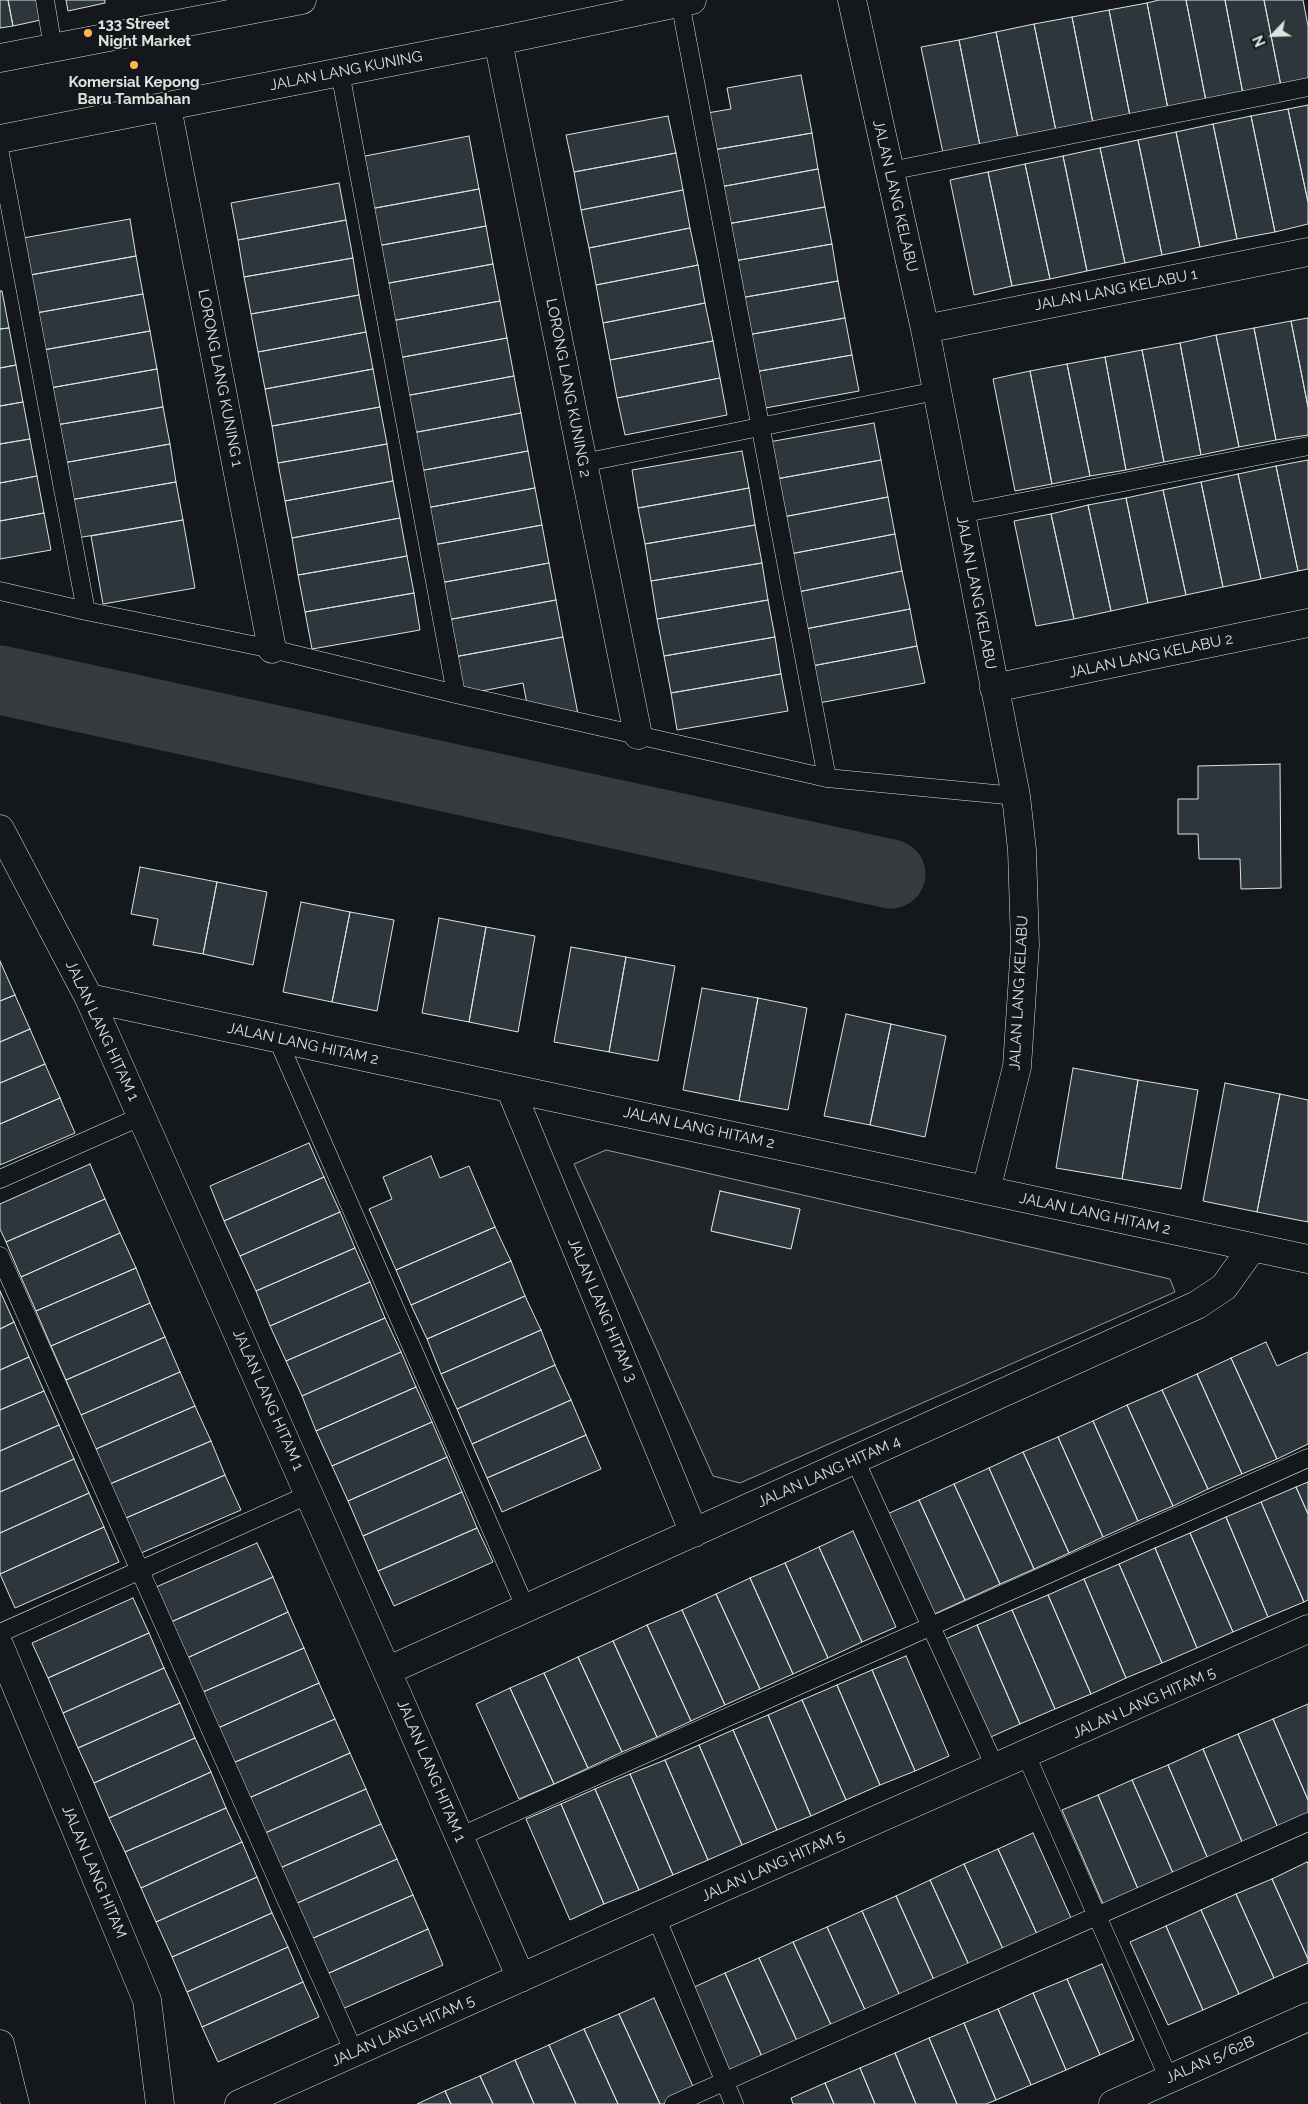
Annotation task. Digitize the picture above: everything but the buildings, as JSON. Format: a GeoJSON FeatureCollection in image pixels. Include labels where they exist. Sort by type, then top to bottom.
{"type":"FeatureCollection","features":[{"type":"Feature","properties":{"kind":"street"},"geometry":{"type":"LineString","coordinates":[[0,58],[302,0]]}},
{"type":"Feature","properties":{"kind":"street","name":"JALAN LANG KELABU"},"geometry":{"type":"LineString","coordinates":[[852,0],[924,329],[1016,796],[1022,850],[1025,945],[1017,1067],[986,1190]]}},
{"type":"Feature","properties":{"kind":"street","name":"JALAN LANG KUNING"},"geometry":{"type":"LineString","coordinates":[[0,139],[498,41],[686,1]]}},
{"type":"Feature","properties":{"kind":"street","name":"LORONG LANG KUNING 2"},"geometry":{"type":"LineString","coordinates":[[498,41],[638,736]]}},
{"type":"Feature","properties":{"kind":"street","name":"LORONG LANG KUNING 1"},"geometry":{"type":"LineString","coordinates":[[167,107],[272,649]]}},
{"type":"Feature","properties":{"kind":"street","name":"JALAN LANG KELABU 1"},"geometry":{"type":"LineString","coordinates":[[924,329],[1308,252]]}},
{"type":"Feature","properties":{"kind":"street","name":"JALAN LANG KELABU 2"},"geometry":{"type":"LineString","coordinates":[[994,688],[1308,623]]}},
{"type":"Feature","properties":{"kind":"street","name":"JALAN LANG HITAM 1"},"geometry":{"type":"LineString","coordinates":[[0,830],[89,998],[310,1494],[521,1978]]}},
{"type":"Feature","properties":{"kind":"street","name":"JALAN LANG HITAM 2"},"geometry":{"type":"LineString","coordinates":[[89,998],[1308,1259]]}},
{"type":"Feature","properties":{"kind":"street","name":"JALAN LANG HITAM 3"},"geometry":{"type":"LineString","coordinates":[[510,1088],[694,1533]]}},
{"type":"Feature","properties":{"kind":"street","name":"JALAN LANG HITAM 4"},"geometry":{"type":"LineString","coordinates":[[388,1671],[1197,1305],[1224,1287],[1252,1248]]}},
{"type":"Feature","properties":{"kind":"street","name":"JALAN LANG HITAM 5"},"geometry":{"type":"LineString","coordinates":[[239,2104],[656,1917],[1308,1629]]}},
{"type":"Feature","properties":{"kind":"street","name":"JALAN LANG HITAM"},"geometry":{"type":"LineString","coordinates":[[0,1648],[147,2000],[160,2104]]}},
{"type":"Feature","properties":{"kind":"street","name":"JALAN 5/62B"},"geometry":{"type":"LineString","coordinates":[[1113,2104],[1308,2017]]}},
{"type":"Feature","properties":{"kind":"street"},"geometry":{"type":"LineString","coordinates":[[0,2044],[15,2104]]}},
{"type":"Feature","properties":{"kind":"lane"},"geometry":{"type":"LineString","coordinates":[[45,0],[53,48]]}},
{"type":"Feature","properties":{"kind":"lane"},"geometry":{"type":"LineString","coordinates":[[686,1],[760,427],[827,778]]}},
{"type":"Feature","properties":{"kind":"lane"},"geometry":{"type":"LineString","coordinates":[[340,72],[456,694]]}},
{"type":"Feature","properties":{"kind":"lane"},"geometry":{"type":"LineString","coordinates":[[890,171],[1308,87]]}},
{"type":"Feature","properties":{"kind":"lane"},"geometry":{"type":"LineString","coordinates":[[0,154],[86,611]]}},
{"type":"Feature","properties":{"kind":"lane"},"geometry":{"type":"LineString","coordinates":[[583,463],[936,391]]}},
{"type":"Feature","properties":{"kind":"lane"},"geometry":{"type":"LineString","coordinates":[[960,514],[1308,446]]}},
{"type":"Feature","properties":{"kind":"lane"},"geometry":{"type":"LineString","coordinates":[[0,591],[86,611],[272,649],[456,694],[827,778],[1016,796]]}},
{"type":"Feature","properties":{"kind":"lane"},"geometry":{"type":"LineString","coordinates":[[277,1038],[526,1610]]}},
{"type":"Feature","properties":{"kind":"lane"},"geometry":{"type":"LineString","coordinates":[[0,1179],[142,1116]]}},
{"type":"Feature","properties":{"kind":"lane"},"geometry":{"type":"LineString","coordinates":[[0,1256],[354,2052]]}},
{"type":"Feature","properties":{"kind":"lane"},"geometry":{"type":"LineString","coordinates":[[459,1837],[1308,1458]]}},
{"type":"Feature","properties":{"kind":"lane"},"geometry":{"type":"LineString","coordinates":[[855,1460],[996,1768]]}},
{"type":"Feature","properties":{"kind":"lane"},"geometry":{"type":"LineString","coordinates":[[0,1634],[310,1494]]}},
{"type":"Feature","properties":{"kind":"lane"},"geometry":{"type":"LineString","coordinates":[[1026,1755],[1169,2079]]}},
{"type":"Feature","properties":{"kind":"lane"},"geometry":{"type":"LineString","coordinates":[[674,2104],[1308,1822]]}},
{"type":"Feature","properties":{"kind":"lane"},"geometry":{"type":"LineString","coordinates":[[656,1917],[734,2104]]}},
{"type":"Feature","properties":{"kind":"shaded area"},"geometry":{"type":"Polygon","coordinates":[[[606,1150],[1170,1279],[1175,1292],[740,1483],[713,1476],[574,1164],[606,1150]],[[720,1191],[711,1231],[791,1249],[800,1209],[720,1191]]]}},
{"type":"Feature","properties":{"kind":"waterway"},"geometry":{"type":"LineString","coordinates":[[0,680],[891,874]]}},
{"type":"Feature","properties":{"kind":"place","name":"133 Street Night Market"},"geometry":{"type":"Point","coordinates":[88,33]}},
{"type":"Feature","properties":{"kind":"place","name":"Komersial Kepong Baru Tambahan"},"geometry":{"type":"Point","coordinates":[134,65]}}]}
